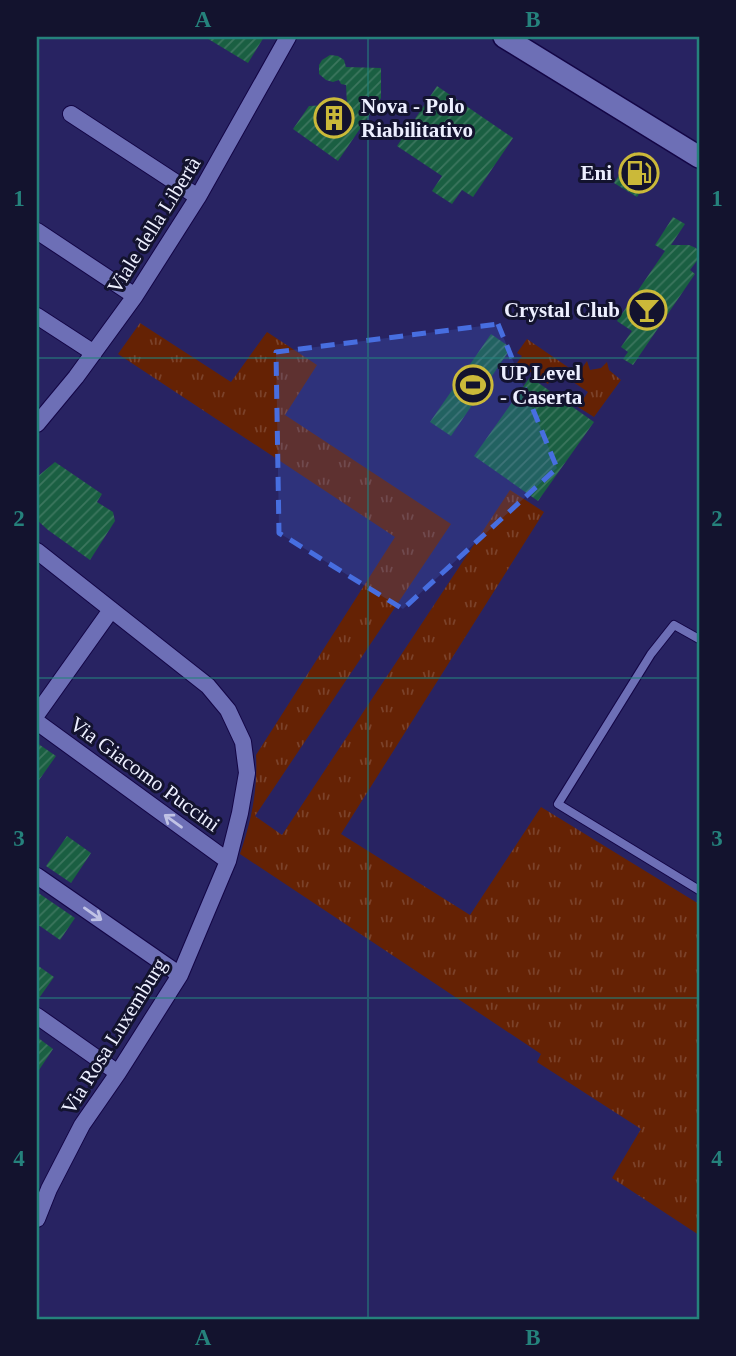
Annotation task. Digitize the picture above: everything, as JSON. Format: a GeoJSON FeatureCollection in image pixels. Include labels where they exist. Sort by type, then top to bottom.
{"type":"FeatureCollection","features":[{"type":"Feature","properties":{"kind":"main road"},"geometry":{"type":"LineString","coordinates":[[504,37],[699,157]]}},
{"type":"Feature","properties":{"kind":"street","name":"Viale della Libertà"},"geometry":{"type":"LineString","coordinates":[[37,424],[135,296],[198,197],[288,37]]}},
{"type":"Feature","properties":{"kind":"street"},"geometry":{"type":"LineString","coordinates":[[71,114],[198,197]]}},
{"type":"Feature","properties":{"kind":"street"},"geometry":{"type":"LineString","coordinates":[[37,231],[135,296]]}},
{"type":"Feature","properties":{"kind":"street"},"geometry":{"type":"LineString","coordinates":[[37,316],[94,353]]}},
{"type":"Feature","properties":{"kind":"street","name":"Via Rosa Luxemburg"},"geometry":{"type":"LineString","coordinates":[[37,551],[208,686],[228,710],[243,742],[247,773],[228,861],[180,975],[43,1185],[37,1219]]}},
{"type":"Feature","properties":{"kind":"street"},"geometry":{"type":"LineString","coordinates":[[37,714],[111,610]]}},
{"type":"Feature","properties":{"kind":"street","name":"Via Giacomo Puccini"},"geometry":{"type":"LineString","coordinates":[[37,722],[228,861]]}},
{"type":"Feature","properties":{"kind":"street"},"geometry":{"type":"LineString","coordinates":[[37,876],[180,975]]}},
{"type":"Feature","properties":{"kind":"street"},"geometry":{"type":"LineString","coordinates":[[37,1016],[118,1073]]}},
{"type":"Feature","properties":{"kind":"lane"},"geometry":{"type":"LineString","coordinates":[[699,639],[674,625],[650,654],[558,804],[699,890]]}},
{"type":"Feature","properties":{"kind":"highlighted area"},"geometry":{"type":"Polygon","coordinates":[[[498,324],[557,468],[403,609],[279,533],[276,352],[498,324]]]}},
{"type":"Feature","properties":{"kind":"green space"},"geometry":{"type":"Polygon","coordinates":[[[140,323],[231,382],[267,332],[317,365],[285,415],[451,524],[255,816],[282,835],[510,490],[544,512],[341,834],[470,915],[541,807],[699,904],[699,1235],[612,1178],[641,1129],[537,1062],[541,1054],[240,854],[253,806],[256,755],[395,537],[118,354],[140,323]]]}},
{"type":"Feature","properties":{"kind":"green space"},"geometry":{"type":"Polygon","coordinates":[[[527,339],[578,374],[587,361],[590,370],[601,368],[607,362],[609,370],[621,380],[594,417],[578,407],[588,392],[557,371],[548,384],[517,363],[522,356],[517,353],[527,339]]]}},
{"type":"Feature","properties":{"kind":"building"},"geometry":{"type":"Polygon","coordinates":[[[205,37],[264,37],[248,63],[205,37]]]}},
{"type":"Feature","properties":{"kind":"building","name":"Nova - Polo Riabilitativo"},"geometry":{"type":"Polygon","coordinates":[[[330,55],[344,60],[346,67],[381,68],[381,98],[338,161],[293,129],[309,106],[347,104],[346,85],[339,80],[326,80],[319,74],[319,65],[330,55]]]}},
{"type":"Feature","properties":{"kind":"building"},"geometry":{"type":"Polygon","coordinates":[[[437,86],[513,138],[473,197],[462,190],[452,204],[432,191],[442,176],[397,146],[437,86]]]}},
{"type":"Feature","properties":{"kind":"building"},"geometry":{"type":"Polygon","coordinates":[[[634,152],[657,166],[637,197],[614,183],[634,152]]]}},
{"type":"Feature","properties":{"kind":"building"},"geometry":{"type":"Polygon","coordinates":[[[673,217],[685,224],[671,245],[689,245],[696,248],[699,258],[690,270],[695,274],[633,365],[623,359],[628,352],[621,347],[632,331],[617,321],[665,251],[655,245],[673,217]]]}},
{"type":"Feature","properties":{"kind":"building"},"geometry":{"type":"Polygon","coordinates":[[[491,334],[511,348],[451,436],[430,422],[491,334]]]}},
{"type":"Feature","properties":{"kind":"building"},"geometry":{"type":"Polygon","coordinates":[[[530,377],[594,422],[538,501],[474,456],[530,377]]]}},
{"type":"Feature","properties":{"kind":"building"},"geometry":{"type":"Polygon","coordinates":[[[55,462],[102,494],[97,502],[113,512],[115,521],[90,560],[37,520],[37,477],[55,462]]]}},
{"type":"Feature","properties":{"kind":"building"},"geometry":{"type":"Polygon","coordinates":[[[37,743],[56,756],[37,783],[37,743]]]}},
{"type":"Feature","properties":{"kind":"building"},"geometry":{"type":"Polygon","coordinates":[[[67,836],[91,853],[71,883],[46,866],[67,836]]]}},
{"type":"Feature","properties":{"kind":"building"},"geometry":{"type":"Polygon","coordinates":[[[37,892],[75,918],[60,940],[37,924],[37,892]]]}},
{"type":"Feature","properties":{"kind":"building"},"geometry":{"type":"Polygon","coordinates":[[[37,965],[54,977],[37,1001],[37,965]]]}},
{"type":"Feature","properties":{"kind":"building"},"geometry":{"type":"Polygon","coordinates":[[[37,1037],[53,1049],[37,1073],[37,1037]]]}},
{"type":"Feature","properties":{"kind":"place","name":"Nova - Polo Riabilitativo"},"geometry":{"type":"Point","coordinates":[334,118]}},
{"type":"Feature","properties":{"kind":"place","name":"Eni"},"geometry":{"type":"Point","coordinates":[639,173]}},
{"type":"Feature","properties":{"kind":"place","name":"Crystal Club"},"geometry":{"type":"Point","coordinates":[647,310]}},
{"type":"Feature","properties":{"kind":"place","name":"UP Level - Caserta"},"geometry":{"type":"Point","coordinates":[473,385]}}]}
